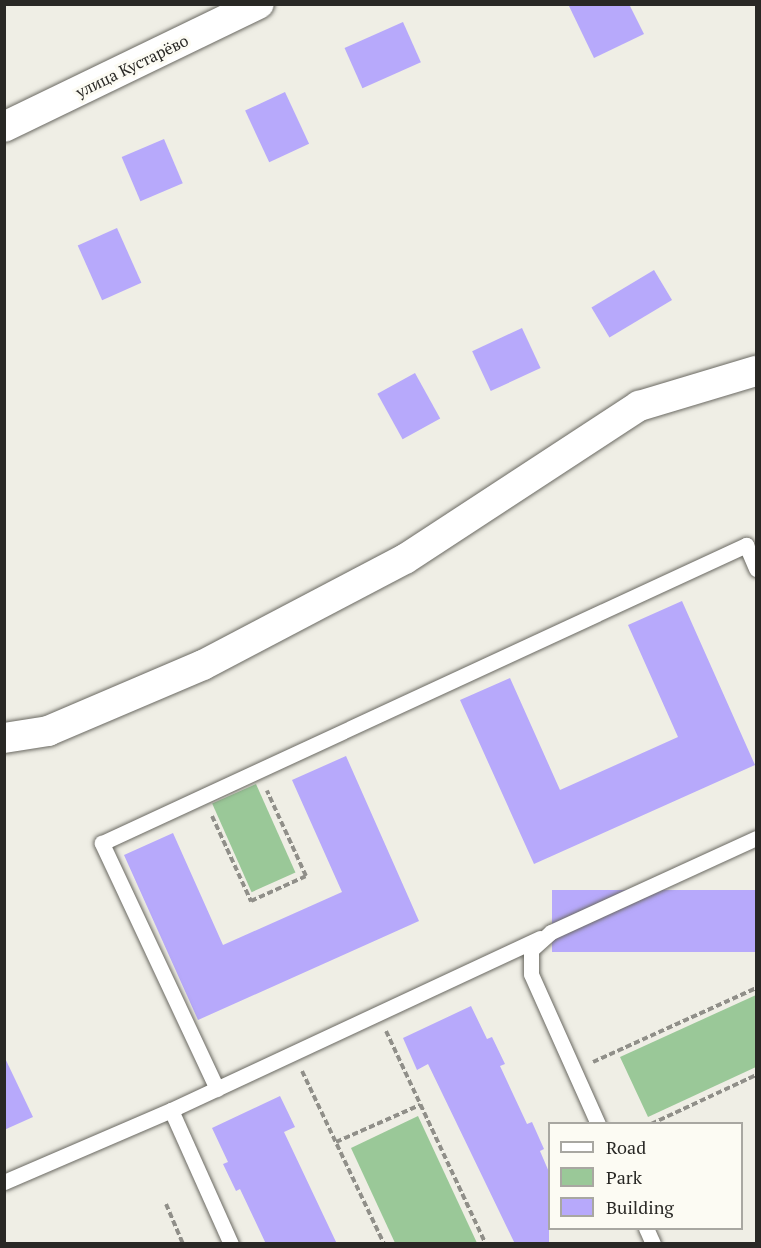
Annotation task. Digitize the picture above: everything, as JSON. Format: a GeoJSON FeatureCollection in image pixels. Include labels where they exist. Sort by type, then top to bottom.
{"type":"FeatureCollection","features":[{"type":"Feature","properties":{"kind":"street","name":"улица Кустарёво"},"geometry":{"type":"LineString","coordinates":[[4,127],[259,4]]}},
{"type":"Feature","properties":{"kind":"street"},"geometry":{"type":"LineString","coordinates":[[4,738],[48,731],[202,665],[405,559],[639,406],[756,371]]}},
{"type":"Feature","properties":{"kind":"lane"},"geometry":{"type":"LineString","coordinates":[[217,1089],[102,843],[746,545],[756,569]]}},
{"type":"Feature","properties":{"kind":"lane"},"geometry":{"type":"LineString","coordinates":[[4,1182],[217,1089],[756,838]]}},
{"type":"Feature","properties":{"kind":"lane"},"geometry":{"type":"LineString","coordinates":[[540,938],[531,950],[531,974],[597,1122]]}},
{"type":"Feature","properties":{"kind":"lane"},"geometry":{"type":"LineString","coordinates":[[171,1110],[231,1244]]}},
{"type":"Feature","properties":{"kind":"lane"},"geometry":{"type":"LineString","coordinates":[[647,1230],[653,1244]]}},
{"type":"Feature","properties":{"kind":"path"},"geometry":{"type":"LineString","coordinates":[[202,797],[251,901],[306,876],[258,771]]}},
{"type":"Feature","properties":{"kind":"path"},"geometry":{"type":"LineString","coordinates":[[574,1071],[756,988]]}},
{"type":"Feature","properties":{"kind":"path"},"geometry":{"type":"LineString","coordinates":[[378,1014],[486,1244]]}},
{"type":"Feature","properties":{"kind":"path"},"geometry":{"type":"LineString","coordinates":[[293,1053],[384,1244]]}},
{"type":"Feature","properties":{"kind":"path"},"geometry":{"type":"LineString","coordinates":[[655,1122],[756,1075]]}},
{"type":"Feature","properties":{"kind":"path"},"geometry":{"type":"LineString","coordinates":[[336,1142],[420,1105]]}},
{"type":"Feature","properties":{"kind":"path"},"geometry":{"type":"LineString","coordinates":[[166,1204],[183,1244]]}},
{"type":"Feature","properties":{"kind":"green space"},"geometry":{"type":"Polygon","coordinates":[[[256,784],[295,873],[252,892],[212,804],[256,784]]]}},
{"type":"Feature","properties":{"kind":"green space"},"geometry":{"type":"Polygon","coordinates":[[[756,995],[756,1067],[648,1117],[620,1057],[756,995]]]}},
{"type":"Feature","properties":{"kind":"green space"},"geometry":{"type":"Polygon","coordinates":[[[418,1116],[477,1243],[395,1243],[351,1148],[418,1116]]]}},
{"type":"Feature","properties":{"kind":"building"},"geometry":{"type":"Polygon","coordinates":[[[568,4],[629,4],[644,34],[594,58],[568,4]]]}},
{"type":"Feature","properties":{"kind":"building"},"geometry":{"type":"Polygon","coordinates":[[[403,22],[421,62],[362,88],[345,48],[403,22]]]}},
{"type":"Feature","properties":{"kind":"building"},"geometry":{"type":"Polygon","coordinates":[[[285,92],[309,144],[269,162],[245,111],[285,92]]]}},
{"type":"Feature","properties":{"kind":"building"},"geometry":{"type":"Polygon","coordinates":[[[164,139],[183,183],[140,201],[122,157],[164,139]]]}},
{"type":"Feature","properties":{"kind":"building"},"geometry":{"type":"Polygon","coordinates":[[[117,228],[141,283],[102,300],[78,245],[117,228]]]}},
{"type":"Feature","properties":{"kind":"building"},"geometry":{"type":"Polygon","coordinates":[[[654,270],[672,300],[609,338],[591,308],[654,270]]]}},
{"type":"Feature","properties":{"kind":"building"},"geometry":{"type":"Polygon","coordinates":[[[522,328],[541,368],[491,391],[472,351],[522,328]]]}},
{"type":"Feature","properties":{"kind":"building"},"geometry":{"type":"Polygon","coordinates":[[[415,373],[440,418],[403,439],[377,394],[415,373]]]}},
{"type":"Feature","properties":{"kind":"building"},"geometry":{"type":"Polygon","coordinates":[[[682,601],[755,765],[534,864],[460,700],[510,678],[560,790],[678,737],[628,625],[682,601]]]}},
{"type":"Feature","properties":{"kind":"building"},"geometry":{"type":"Polygon","coordinates":[[[346,756],[419,921],[198,1020],[124,855],[173,833],[223,945],[342,892],[292,780],[346,756]]]}},
{"type":"Feature","properties":{"kind":"building"},"geometry":{"type":"Polygon","coordinates":[[[552,890],[756,890],[756,952],[552,952],[552,890]]]}},
{"type":"Feature","properties":{"kind":"building"},"geometry":{"type":"Polygon","coordinates":[[[471,1006],[487,1039],[492,1037],[505,1064],[500,1066],[527,1124],[532,1122],[544,1149],[540,1151],[548,1170],[549,1244],[515,1244],[428,1064],[417,1070],[403,1038],[471,1006]]]}},
{"type":"Feature","properties":{"kind":"building"},"geometry":{"type":"Polygon","coordinates":[[[4,1056],[33,1117],[4,1130],[4,1056]]]}},
{"type":"Feature","properties":{"kind":"building"},"geometry":{"type":"Polygon","coordinates":[[[280,1096],[295,1127],[284,1132],[337,1244],[266,1244],[240,1189],[236,1191],[223,1164],[228,1162],[212,1128],[280,1096]]]}}]}
